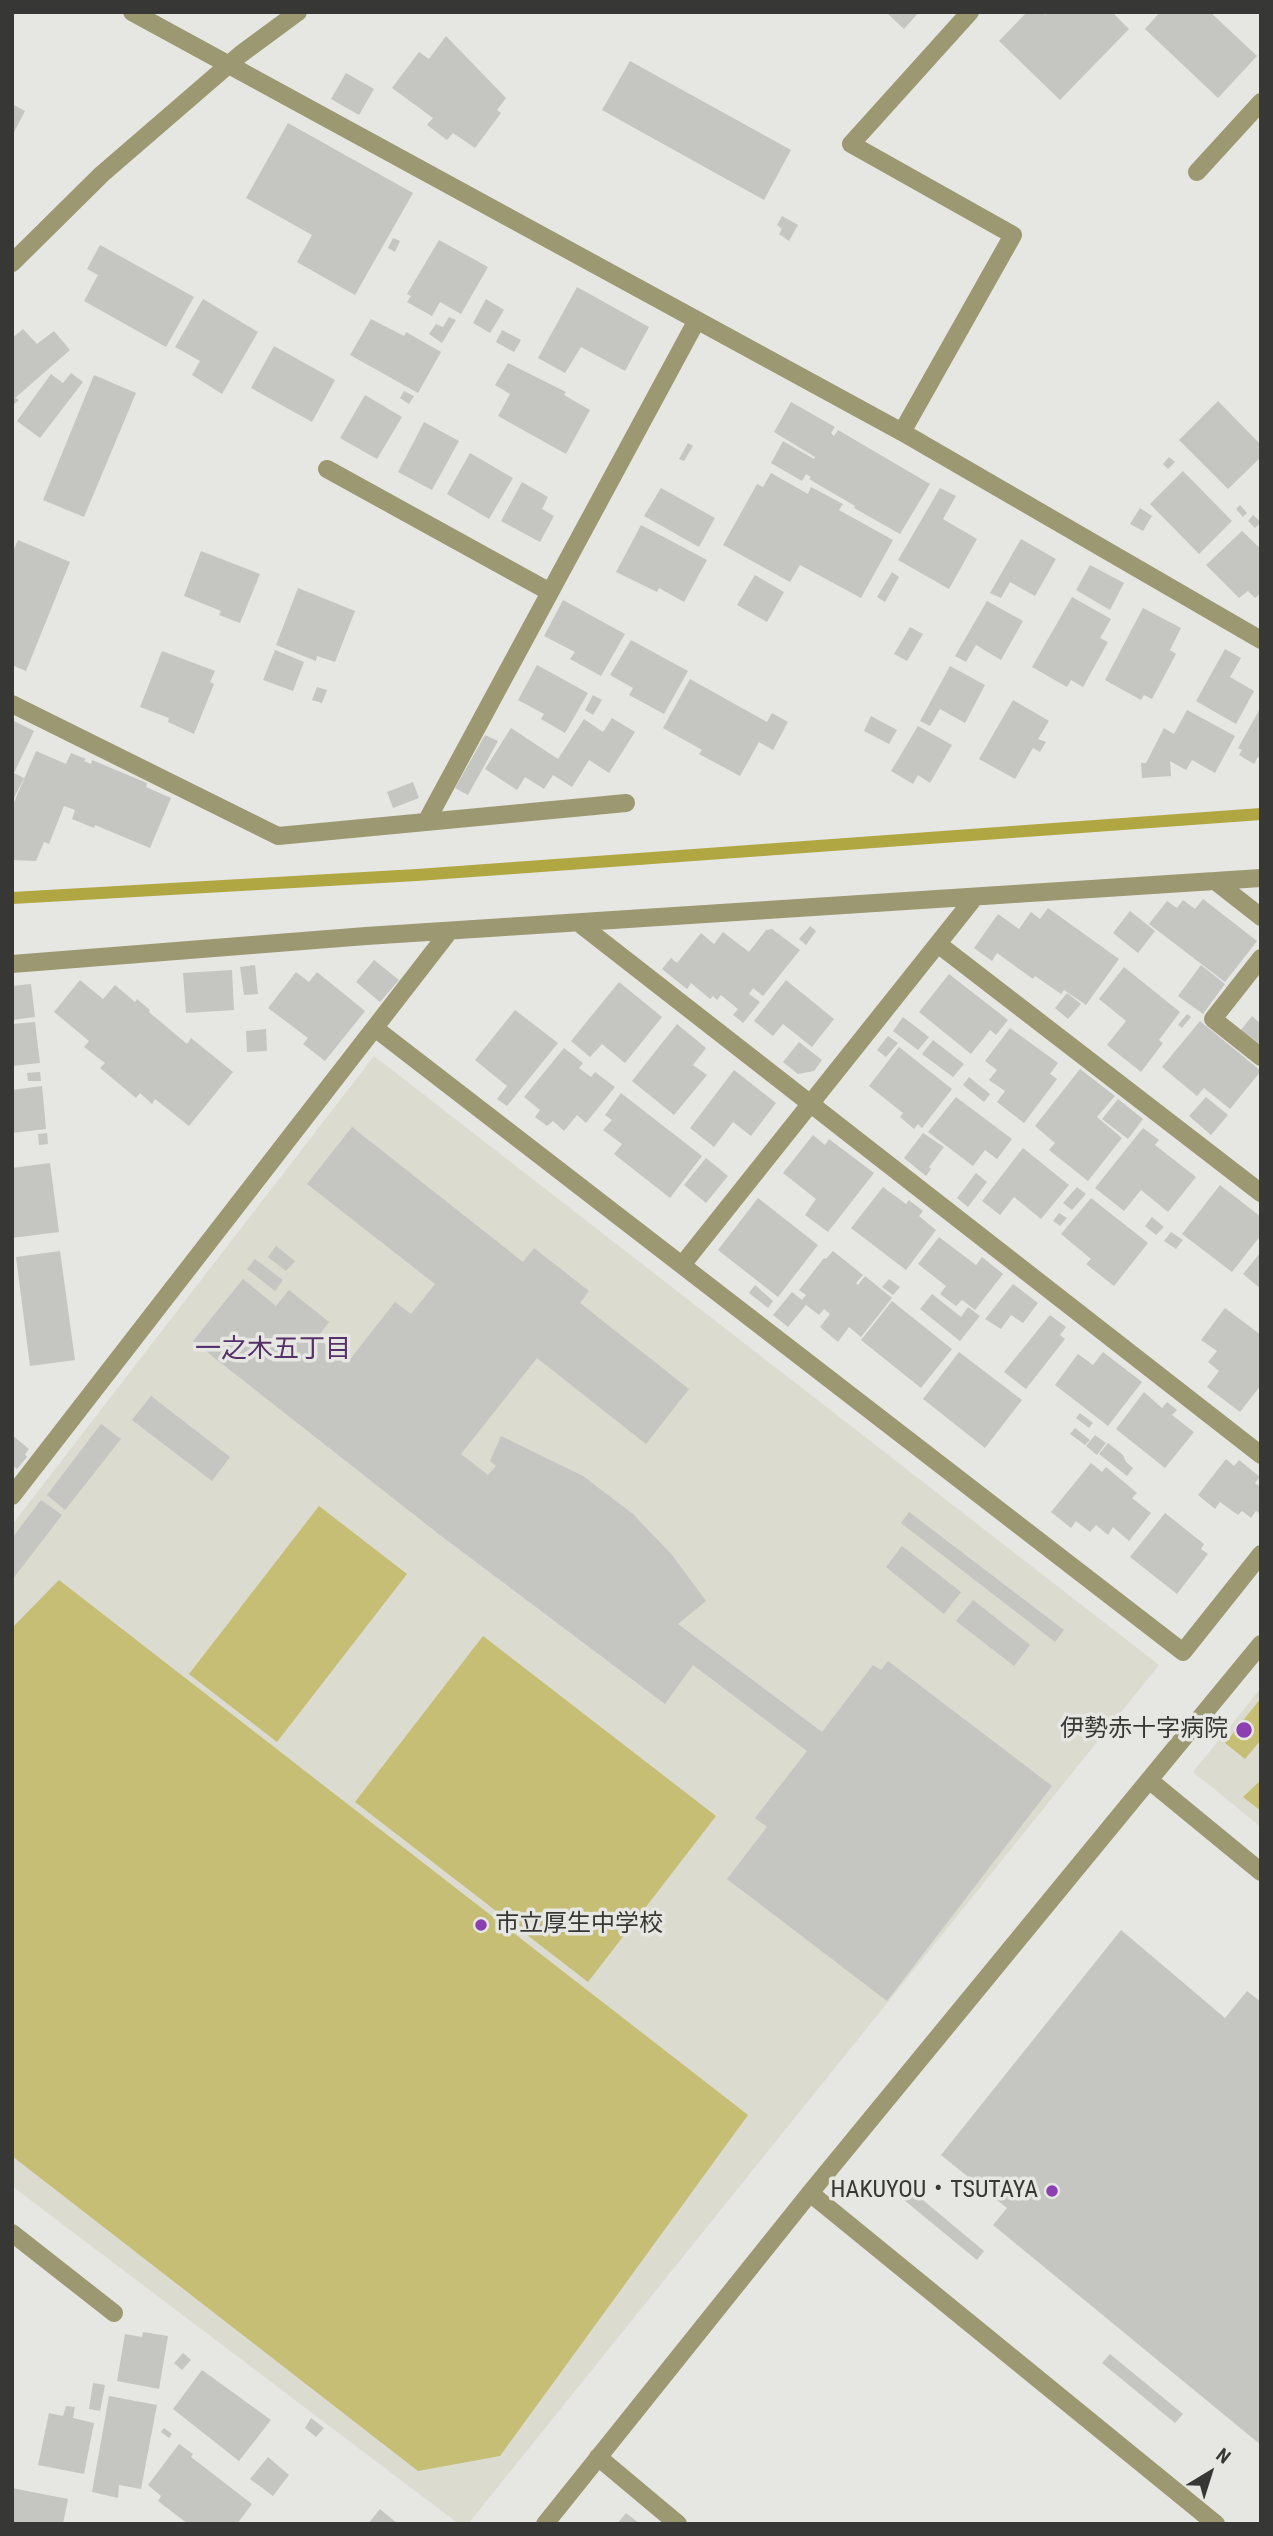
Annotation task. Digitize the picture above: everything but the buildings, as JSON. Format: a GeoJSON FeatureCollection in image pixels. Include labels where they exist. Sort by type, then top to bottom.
{"type":"FeatureCollection","features":[{"type":"Feature","properties":{"kind":"street"},"geometry":{"type":"LineString","coordinates":[[132,12],[902,432],[1261,640]]}},
{"type":"Feature","properties":{"kind":"street"},"geometry":{"type":"LineString","coordinates":[[12,263],[102,174],[228,65],[298,12]]}},
{"type":"Feature","properties":{"kind":"street"},"geometry":{"type":"LineString","coordinates":[[902,432],[1013,235],[851,144],[970,12]]}},
{"type":"Feature","properties":{"kind":"street"},"geometry":{"type":"LineString","coordinates":[[1198,172],[1254,122],[1261,102]]}},
{"type":"Feature","properties":{"kind":"street"},"geometry":{"type":"LineString","coordinates":[[426,822],[697,320]]}},
{"type":"Feature","properties":{"kind":"street"},"geometry":{"type":"LineString","coordinates":[[327,469],[550,592]]}},
{"type":"Feature","properties":{"kind":"street"},"geometry":{"type":"LineString","coordinates":[[12,704],[278,836],[626,803]]}},
{"type":"Feature","properties":{"kind":"street"},"geometry":{"type":"LineString","coordinates":[[12,964],[366,936],[448,933],[1261,878]]}},
{"type":"Feature","properties":{"kind":"street"},"geometry":{"type":"LineString","coordinates":[[1215,881],[1261,917]]}},
{"type":"Feature","properties":{"kind":"street"},"geometry":{"type":"LineString","coordinates":[[682,1265],[975,897]]}},
{"type":"Feature","properties":{"kind":"street"},"geometry":{"type":"LineString","coordinates":[[580,924],[1261,1455]]}},
{"type":"Feature","properties":{"kind":"street"},"geometry":{"type":"LineString","coordinates":[[12,1496],[448,933]]}},
{"type":"Feature","properties":{"kind":"street"},"geometry":{"type":"LineString","coordinates":[[938,944],[1261,1193]]}},
{"type":"Feature","properties":{"kind":"street"},"geometry":{"type":"LineString","coordinates":[[1261,958],[1213,1019],[1261,1056]]}},
{"type":"Feature","properties":{"kind":"street"},"geometry":{"type":"LineString","coordinates":[[376,1029],[1183,1652],[1261,1554]]}},
{"type":"Feature","properties":{"kind":"street"},"geometry":{"type":"LineString","coordinates":[[545,2524],[810,2193],[1261,1644]]}},
{"type":"Feature","properties":{"kind":"street"},"geometry":{"type":"LineString","coordinates":[[1149,1780],[1261,1872]]}},
{"type":"Feature","properties":{"kind":"street"},"geometry":{"type":"LineString","coordinates":[[810,2193],[1216,2524]]}},
{"type":"Feature","properties":{"kind":"street"},"geometry":{"type":"LineString","coordinates":[[12,2233],[114,2313]]}},
{"type":"Feature","properties":{"kind":"street"},"geometry":{"type":"LineString","coordinates":[[598,2458],[678,2524]]}},
{"type":"Feature","properties":{"kind":"shaded area","name":"市立厚生中学校"},"geometry":{"type":"Polygon","coordinates":[[[374,1056],[1159,1665],[468,2524],[459,2524],[12,2186],[12,1525],[374,1056]]]}},
{"type":"Feature","properties":{"kind":"shaded area"},"geometry":{"type":"Polygon","coordinates":[[[319,1506],[407,1574],[277,1742],[189,1674],[319,1506]]]}},
{"type":"Feature","properties":{"kind":"shaded area"},"geometry":{"type":"Polygon","coordinates":[[[59,1580],[748,2115],[500,2456],[418,2471],[12,2156],[12,1628],[59,1580]]]}},
{"type":"Feature","properties":{"kind":"shaded area"},"geometry":{"type":"Polygon","coordinates":[[[483,1636],[716,1816],[588,1982],[355,1802],[483,1636]]]}},
{"type":"Feature","properties":{"kind":"shaded area","name":"伊勢赤十字病院"},"geometry":{"type":"Polygon","coordinates":[[[1261,1688],[1261,1827],[1193,1772],[1261,1688]]]}},
{"type":"Feature","properties":{"kind":"shaded area"},"geometry":{"type":"Polygon","coordinates":[[[1261,1698],[1261,1740],[1245,1759],[1225,1743],[1261,1698]]]}},
{"type":"Feature","properties":{"kind":"shaded area"},"geometry":{"type":"Polygon","coordinates":[[[1261,1780],[1261,1811],[1243,1797],[1261,1780]]]}},
{"type":"Feature","properties":{"kind":"waterway"},"geometry":{"type":"LineString","coordinates":[[12,898],[417,875],[1261,814]]}},
{"type":"Feature","properties":{"kind":"place","name":"伊勢赤十字病院"},"geometry":{"type":"Point","coordinates":[1244,1730]}},
{"type":"Feature","properties":{"kind":"place","name":"市立厚生中学校"},"geometry":{"type":"Point","coordinates":[481,1925]}},
{"type":"Feature","properties":{"kind":"place","name":"HAKUYOU・TSUTAYA"},"geometry":{"type":"Point","coordinates":[1052,2191]}},
{"type":"Feature","properties":{"kind":"district","name":"一之木五丁目"},"geometry":{"type":"Point","coordinates":[273,1350]}}]}
